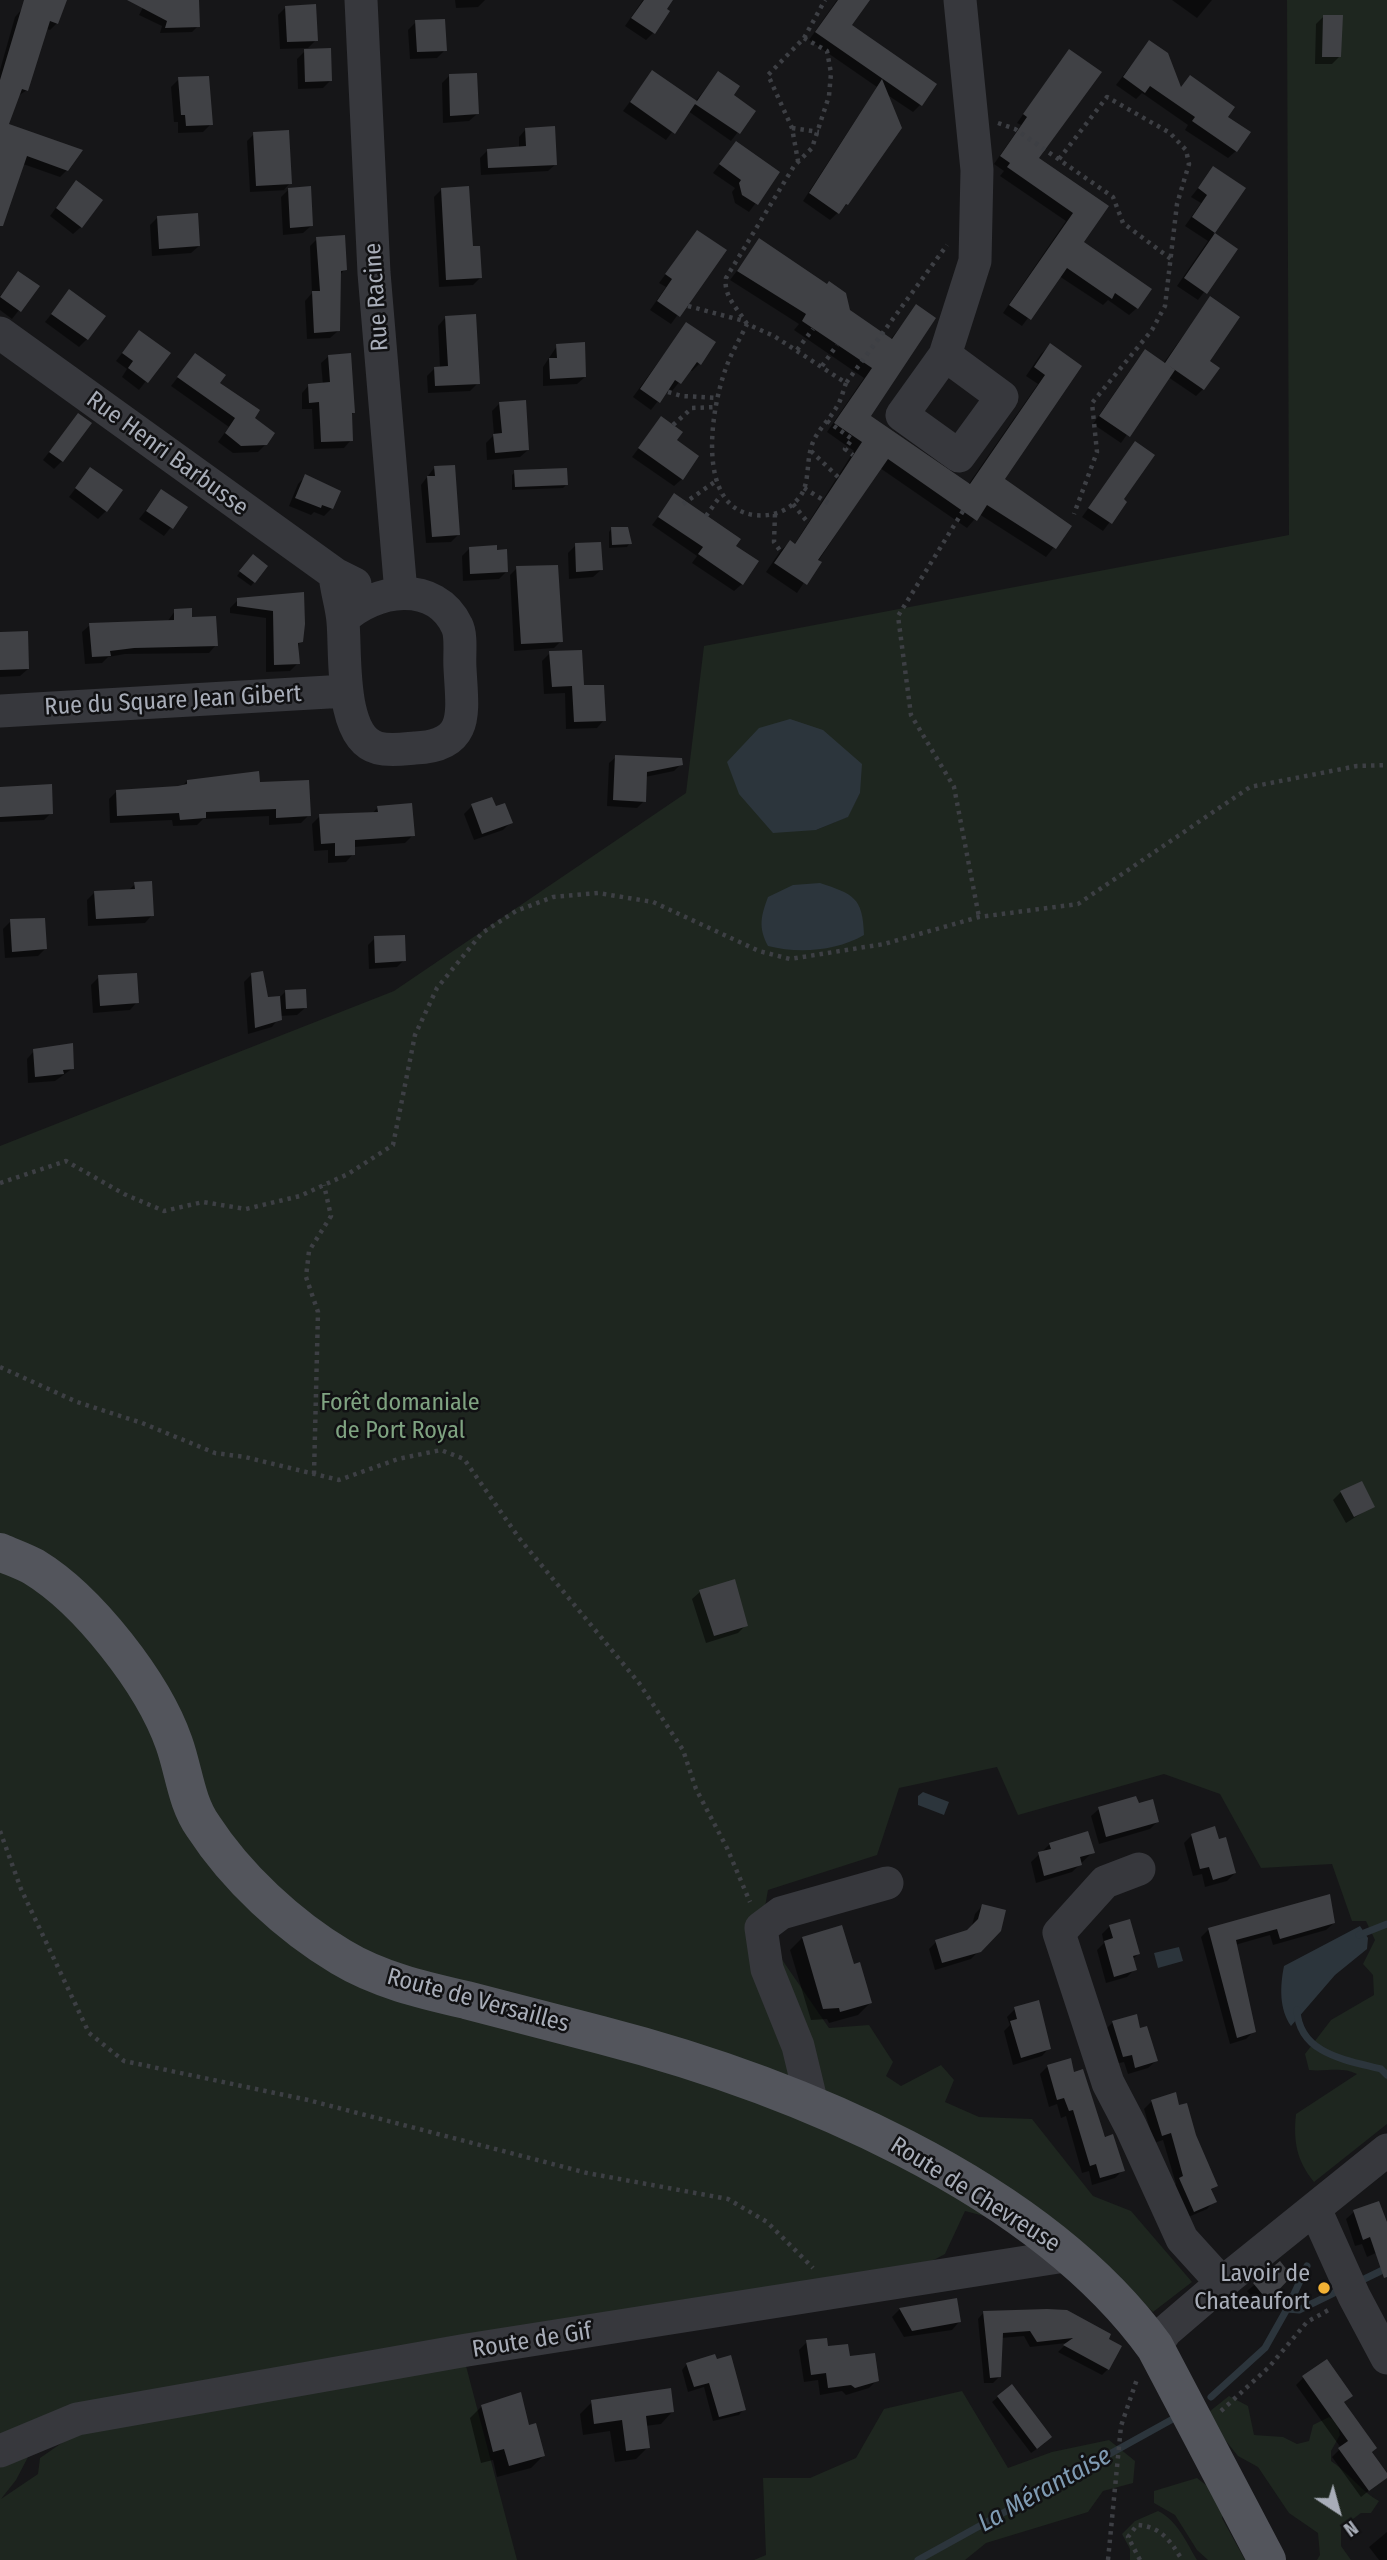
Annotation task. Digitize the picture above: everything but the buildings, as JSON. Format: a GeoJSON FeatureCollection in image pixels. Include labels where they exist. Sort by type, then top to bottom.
{"type":"FeatureCollection","features":[{"type":"Feature","properties":{"kind":"main road","name":"Route de Versailles"},"geometry":{"type":"LineString","coordinates":[[0,1552],[33,1567],[76,1600],[118,1650],[152,1698],[174,1742],[187,1790],[201,1825],[244,1878],[295,1924],[342,1958],[401,1984],[697,2060]]}},
{"type":"Feature","properties":{"kind":"main road","name":"Route de Chevreuse"},"geometry":{"type":"LineString","coordinates":[[697,2060],[812,2104],[873,2133],[964,2182],[1071,2255],[1133,2317],[1155,2347],[1267,2560]]}},
{"type":"Feature","properties":{"kind":"street","name":"Rue Racine"},"geometry":{"type":"LineString","coordinates":[[360,0],[387,595]]}},
{"type":"Feature","properties":{"kind":"street"},"geometry":{"type":"LineString","coordinates":[[945,355],[975,261],[977,170],[960,0]]}},
{"type":"Feature","properties":{"kind":"street","name":"Rue Henri Barbusse"},"geometry":{"type":"LineString","coordinates":[[0,333],[335,574],[387,595]]}},
{"type":"Feature","properties":{"kind":"street"},"geometry":{"type":"LineString","coordinates":[[335,574],[343,619],[346,691],[358,732],[368,745],[386,750],[435,748],[453,738],[462,720],[458,626],[442,607],[420,594],[387,595],[343,619]]}},
{"type":"Feature","properties":{"kind":"street","name":"Rue du Square Jean Gibert"},"geometry":{"type":"LineString","coordinates":[[0,711],[346,691]]}},
{"type":"Feature","properties":{"kind":"street"},"geometry":{"type":"LineString","coordinates":[[1139,1869],[1105,1882],[1059,1933],[1108,2083],[1182,2239],[1222,2283]]}},
{"type":"Feature","properties":{"kind":"street"},"geometry":{"type":"LineString","coordinates":[[812,2104],[798,2046],[767,1969],[761,1928],[781,1913],[887,1883]]}},
{"type":"Feature","properties":{"kind":"street"},"geometry":{"type":"LineString","coordinates":[[1155,2347],[1166,2331],[1222,2283],[1387,2150]]}},
{"type":"Feature","properties":{"kind":"street"},"geometry":{"type":"LineString","coordinates":[[1315,2209],[1349,2286],[1387,2358]]}},
{"type":"Feature","properties":{"kind":"street","name":"Route de Gif"},"geometry":{"type":"LineString","coordinates":[[0,2451],[76,2419],[467,2350],[837,2294],[1071,2255]]}},
{"type":"Feature","properties":{"kind":"path"},"geometry":{"type":"LineString","coordinates":[[798,162],[792,128],[768,75],[804,38],[825,0]]}},
{"type":"Feature","properties":{"kind":"path"},"geometry":{"type":"LineString","coordinates":[[746,323],[724,288],[726,278],[798,162],[812,148],[829,96],[831,73],[827,51],[804,38]]}},
{"type":"Feature","properties":{"kind":"path"},"geometry":{"type":"LineString","coordinates":[[1059,159],[1107,97],[1170,133],[1186,150],[1189,164],[1177,204],[1165,306],[1152,330],[1092,403],[1097,452],[1074,514]]}},
{"type":"Feature","properties":{"kind":"path"},"geometry":{"type":"LineString","coordinates":[[971,113],[1015,128],[1113,197],[1123,223],[1172,260]]}},
{"type":"Feature","properties":{"kind":"path"},"geometry":{"type":"LineString","coordinates":[[792,128],[819,132]]}},
{"type":"Feature","properties":{"kind":"path"},"geometry":{"type":"LineString","coordinates":[[746,323],[726,366],[716,407],[711,444],[716,481],[721,495],[735,510],[752,515],[775,514],[793,504],[804,488],[815,436],[837,407],[846,383],[976,204]]}},
{"type":"Feature","properties":{"kind":"path"},"geometry":{"type":"LineString","coordinates":[[688,306],[746,323],[797,350],[846,383]]}},
{"type":"Feature","properties":{"kind":"path"},"geometry":{"type":"LineString","coordinates":[[797,350],[813,328]]}},
{"type":"Feature","properties":{"kind":"path"},"geometry":{"type":"LineString","coordinates":[[822,366],[837,345]]}},
{"type":"Feature","properties":{"kind":"path"},"geometry":{"type":"LineString","coordinates":[[667,392],[682,396],[718,398]]}},
{"type":"Feature","properties":{"kind":"path"},"geometry":{"type":"LineString","coordinates":[[673,425],[692,408],[716,407]]}},
{"type":"Feature","properties":{"kind":"path"},"geometry":{"type":"LineString","coordinates":[[827,421],[852,439],[845,449],[853,454]]}},
{"type":"Feature","properties":{"kind":"path"},"geometry":{"type":"LineString","coordinates":[[810,450],[838,477]]}},
{"type":"Feature","properties":{"kind":"path"},"geometry":{"type":"LineString","coordinates":[[683,504],[716,481]]}},
{"type":"Feature","properties":{"kind":"path"},"geometry":{"type":"LineString","coordinates":[[804,488],[828,503]]}},
{"type":"Feature","properties":{"kind":"path"},"geometry":{"type":"LineString","coordinates":[[706,516],[721,495]]}},
{"type":"Feature","properties":{"kind":"path"},"geometry":{"type":"LineString","coordinates":[[793,504],[809,524]]}},
{"type":"Feature","properties":{"kind":"path"},"geometry":{"type":"LineString","coordinates":[[962,511],[898,616],[911,715],[954,787],[979,916]]}},
{"type":"Feature","properties":{"kind":"path"},"geometry":{"type":"LineString","coordinates":[[775,514],[774,542],[781,552]]}},
{"type":"Feature","properties":{"kind":"path"},"geometry":{"type":"LineString","coordinates":[[0,1183],[66,1161],[124,1194],[164,1211],[202,1202],[246,1209],[300,1196],[324,1185],[393,1145],[415,1035],[437,988],[482,933],[516,911],[553,897],[598,893],[653,902],[759,951],[790,959],[884,944],[979,916],[1078,904],[1250,787],[1357,766],[1387,765]]}},
{"type":"Feature","properties":{"kind":"path"},"geometry":{"type":"LineString","coordinates":[[314,1474],[318,1312],[306,1277],[309,1251],[331,1216],[324,1185]]}},
{"type":"Feature","properties":{"kind":"path"},"geometry":{"type":"LineString","coordinates":[[0,1367],[77,1402],[142,1423],[215,1453],[339,1480],[398,1459],[441,1450],[464,1459],[519,1538],[639,1683],[683,1750],[696,1789],[727,1848],[761,1928]]}},
{"type":"Feature","properties":{"kind":"path"},"geometry":{"type":"LineString","coordinates":[[0,1831],[21,1889],[89,2033],[124,2061],[307,2100],[587,2173],[728,2199],[767,2222],[837,2294]]}},
{"type":"Feature","properties":{"kind":"path"},"geometry":{"type":"LineString","coordinates":[[1225,2408],[1269,2367],[1307,2322],[1349,2286]]}},
{"type":"Feature","properties":{"kind":"path"},"geometry":{"type":"LineString","coordinates":[[1108,2560],[1121,2426],[1136,2382],[1155,2347]]}},
{"type":"Feature","properties":{"kind":"path"},"geometry":{"type":"LineString","coordinates":[[1140,2560],[1128,2537],[1137,2525],[1149,2526],[1161,2532],[1182,2560]]}},
{"type":"Feature","properties":{"kind":"green space","name":"Forêt domaniale de Port Royal"},"geometry":{"type":"Polygon","coordinates":[[[1287,0],[1387,0],[1387,2124],[1314,2182],[1300,2159],[1295,2133],[1296,2114],[1357,2074],[1340,2070],[1309,2070],[1305,2054],[1331,2020],[1374,1995],[1373,1975],[1363,1964],[1375,1940],[1366,1921],[1352,1921],[1332,1864],[1261,1868],[1220,1794],[1164,1774],[1018,1815],[997,1767],[899,1788],[877,1855],[768,1890],[761,1929],[829,2028],[869,2025],[893,2062],[886,2076],[901,2086],[941,2065],[954,2080],[945,2102],[979,2117],[1032,2119],[1093,2196],[1131,2211],[1192,2282],[1153,2312],[1081,2241],[965,2211],[945,2254],[907,2274],[50,2415],[16,2480],[1,2499],[38,2474],[40,2458],[82,2429],[466,2366],[517,2560],[0,2560],[0,1146],[394,991],[686,793],[704,646],[1289,535],[1287,0]],[[860,793],[816,830],[847,817],[860,793]]]}},
{"type":"Feature","properties":{"kind":"green space"},"geometry":{"type":"Polygon","coordinates":[[[962,2391],[1008,2468],[1052,2452],[1109,2440],[1135,2461],[1133,2483],[1103,2491],[1088,2512],[986,2543],[965,2560],[754,2560],[766,2555],[763,2478],[810,2478],[856,2458],[884,2409],[962,2391]]]}},
{"type":"Feature","properties":{"kind":"green space"},"geometry":{"type":"Polygon","coordinates":[[[1229,2396],[1248,2406],[1254,2435],[1283,2437],[1297,2444],[1309,2441],[1313,2425],[1329,2417],[1337,2422],[1340,2435],[1331,2451],[1331,2461],[1379,2501],[1371,2513],[1361,2513],[1341,2528],[1341,2546],[1351,2560],[1317,2560],[1320,2555],[1318,2533],[1289,2513],[1258,2467],[1238,2456],[1205,2415],[1229,2396]]]}},
{"type":"Feature","properties":{"kind":"green space"},"geometry":{"type":"Polygon","coordinates":[[[1197,2478],[1228,2502],[1222,2518],[1245,2560],[1208,2560],[1197,2550],[1175,2515],[1154,2503],[1154,2491],[1197,2478]]]}},
{"type":"Feature","properties":{"kind":"green space"},"geometry":{"type":"Polygon","coordinates":[[[1158,2511],[1176,2526],[1197,2560],[1130,2560],[1130,2549],[1122,2534],[1135,2521],[1158,2511]]]}},
{"type":"Feature","properties":{"kind":"shaded area"},"geometry":{"type":"Polygon","coordinates":[[[790,719],[823,730],[862,764],[860,793],[848,817],[816,830],[773,833],[739,794],[727,762],[759,728],[790,719]]]}},
{"type":"Feature","properties":{"kind":"shaded area"},"geometry":{"type":"Polygon","coordinates":[[[820,883],[841,890],[854,899],[861,912],[864,935],[842,945],[817,950],[768,946],[762,922],[768,897],[793,885],[820,883]]]}},
{"type":"Feature","properties":{"kind":"shaded area"},"geometry":{"type":"Polygon","coordinates":[[[923,1792],[949,1802],[944,1815],[918,1805],[918,1796],[923,1792]]]}},
{"type":"Feature","properties":{"kind":"shaded area"},"geometry":{"type":"Polygon","coordinates":[[[1360,1926],[1368,1938],[1367,1949],[1335,1975],[1291,2026],[1284,2012],[1282,1997],[1284,1966],[1360,1926]]]}},
{"type":"Feature","properties":{"kind":"shaded area"},"geometry":{"type":"Polygon","coordinates":[[[1179,1947],[1183,1961],[1158,1968],[1154,1953],[1179,1947]]]}},
{"type":"Feature","properties":{"kind":"waterway","name":"La Mérantaise"},"geometry":{"type":"LineString","coordinates":[[1359,1935],[1387,1924]]}},
{"type":"Feature","properties":{"kind":"waterway","name":"La Mérantaise"},"geometry":{"type":"LineString","coordinates":[[1297,2010],[1300,2025],[1315,2046],[1340,2058],[1381,2069],[1387,2075]]}},
{"type":"Feature","properties":{"kind":"waterway"},"geometry":{"type":"LineString","coordinates":[[1287,2309],[1307,2266]]}},
{"type":"Feature","properties":{"kind":"waterway","name":"La Mérantaise"},"geometry":{"type":"LineString","coordinates":[[1356,2283],[1387,2268]]}},
{"type":"Feature","properties":{"kind":"waterway","name":"La Mérantaise"},"geometry":{"type":"LineString","coordinates":[[1211,2397],[1265,2348],[1287,2309],[1299,2310],[1342,2289]]}},
{"type":"Feature","properties":{"kind":"waterway","name":"La Mérantaise"},"geometry":{"type":"LineString","coordinates":[[918,2560],[1171,2420]]}},
{"type":"Feature","properties":{"kind":"place","name":"Lavoir de Chateaufort"},"geometry":{"type":"Point","coordinates":[1324,2288]}}]}
